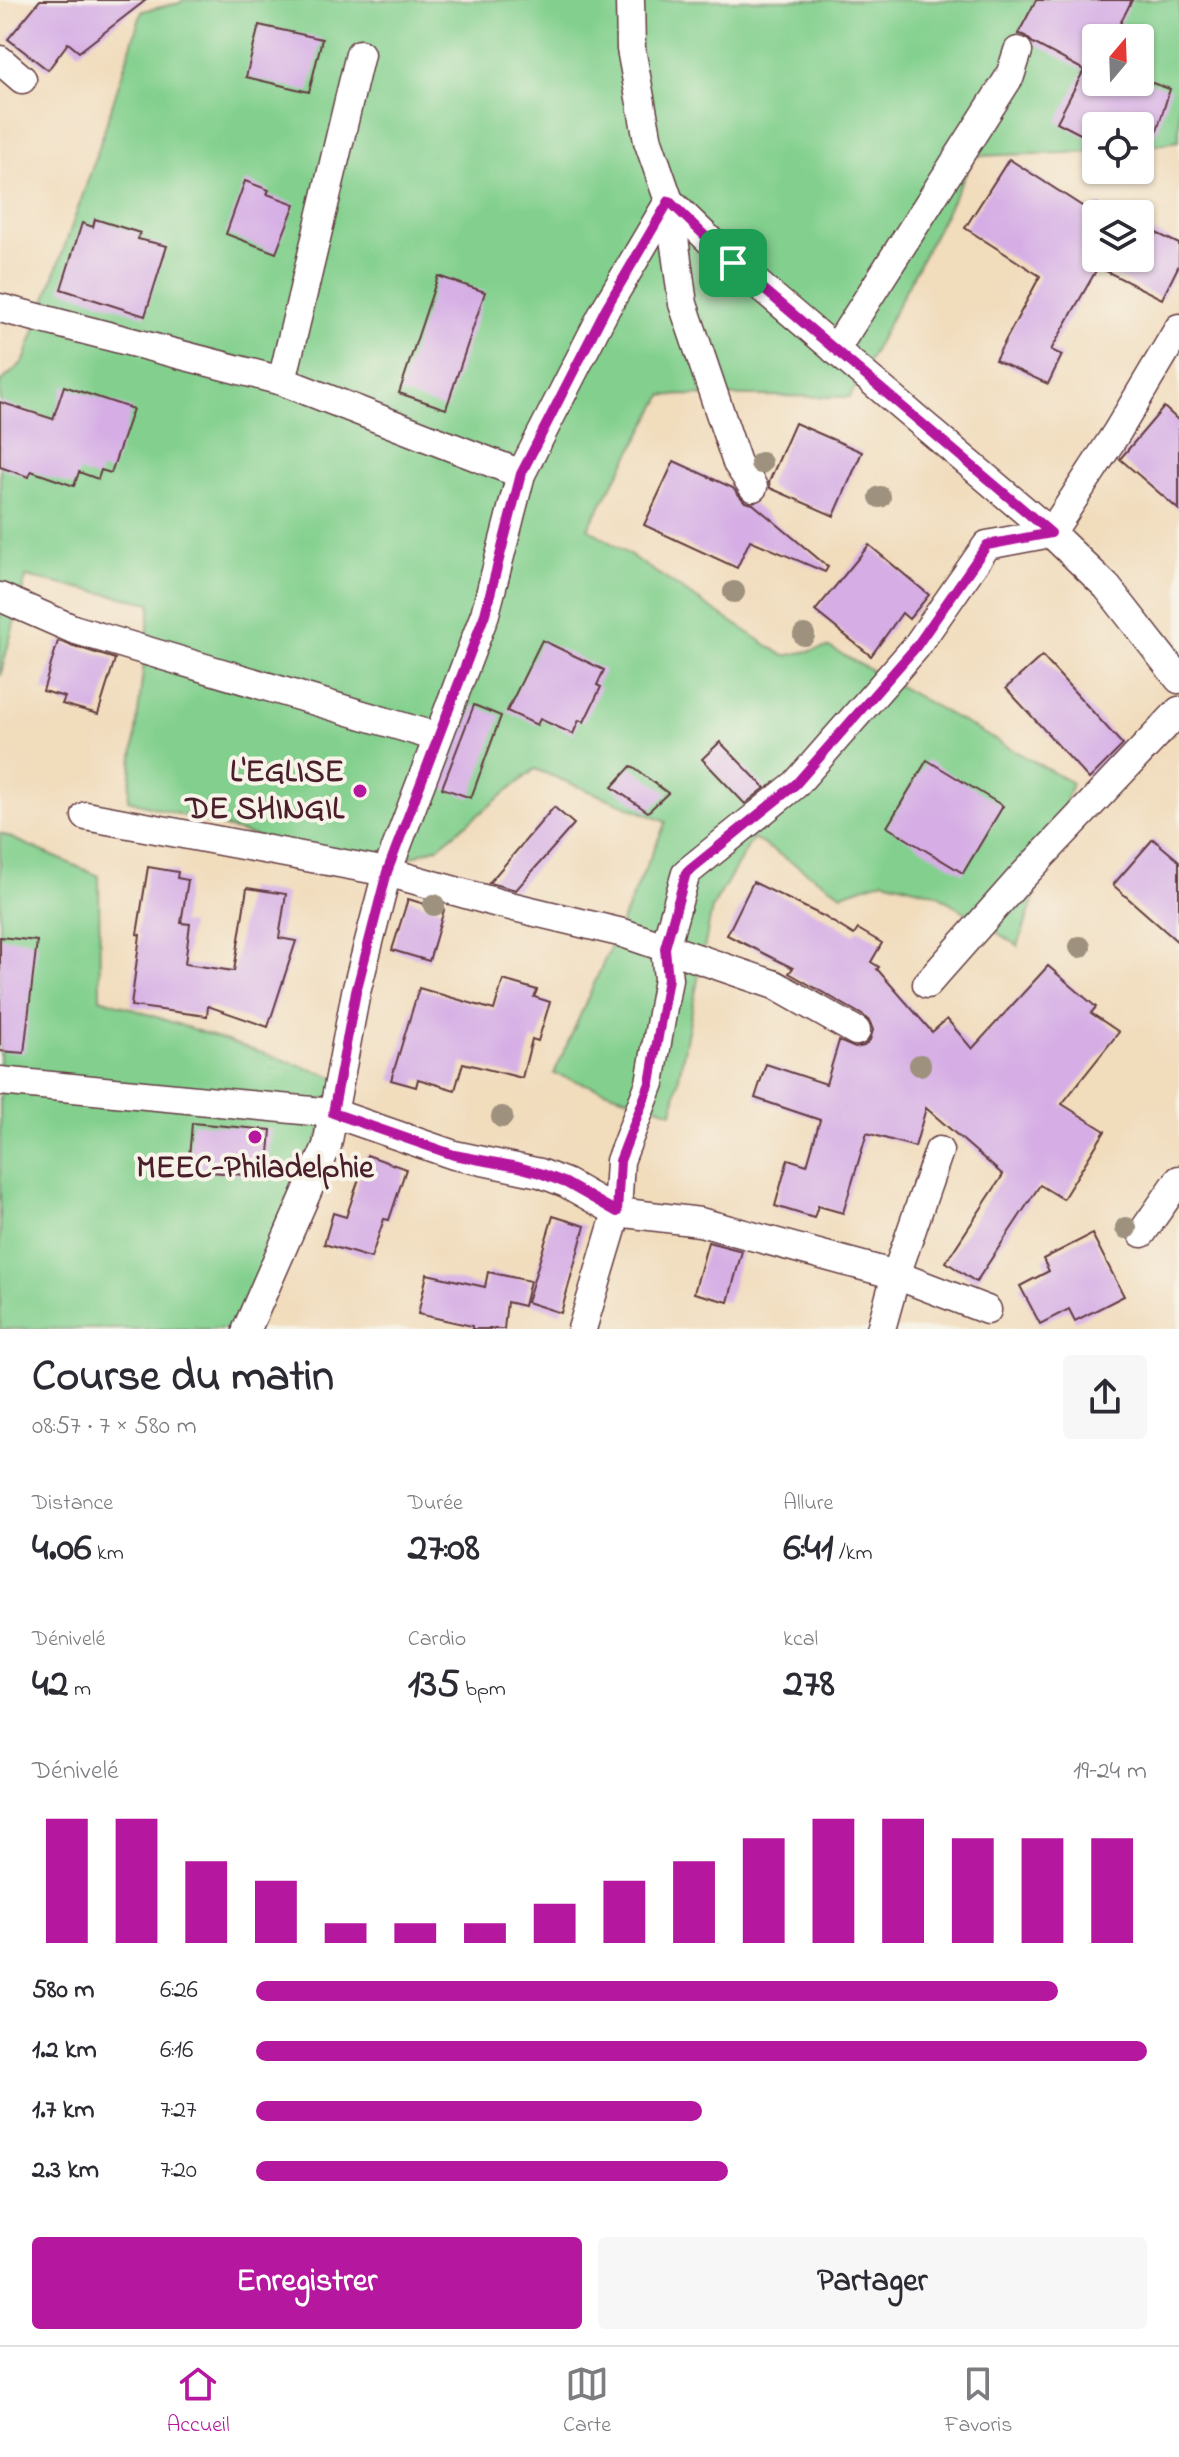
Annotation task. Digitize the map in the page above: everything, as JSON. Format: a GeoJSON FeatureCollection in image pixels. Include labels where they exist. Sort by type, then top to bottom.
{"type":"FeatureCollection","features":[{"type":"Feature","properties":{"kind":"street"},"geometry":{"type":"LineString","coordinates":[[630,0],[631,49],[648,141],[669,201],[683,304],[737,463],[753,487]]}},
{"type":"Feature","properties":{"kind":"street"},"geometry":{"type":"LineString","coordinates":[[835,350],[1010,76],[1018,51]]}},
{"type":"Feature","properties":{"kind":"street"},"geometry":{"type":"LineString","coordinates":[[282,381],[360,54]]}},
{"type":"Feature","properties":{"kind":"street"},"geometry":{"type":"LineString","coordinates":[[0,60],[22,79]]}},
{"type":"Feature","properties":{"kind":"street"},"geometry":{"type":"LineString","coordinates":[[669,201],[733,263],[1051,533],[1107,587],[1179,679]]}},
{"type":"Feature","properties":{"kind":"street"},"geometry":{"type":"LineString","coordinates":[[247,1329],[327,1146],[356,992],[387,872],[485,614],[521,474],[606,308],[669,201]]}},
{"type":"Feature","properties":{"kind":"street"},"geometry":{"type":"LineString","coordinates":[[0,308],[282,381],[521,474]]}},
{"type":"Feature","properties":{"kind":"street"},"geometry":{"type":"LineString","coordinates":[[582,1329],[617,1212],[620,1161],[650,1083],[668,979],[665,948],[686,873],[796,784],[916,647],[987,545],[1051,533],[1117,432],[1179,328]]}},
{"type":"Feature","properties":{"kind":"street"},"geometry":{"type":"LineString","coordinates":[[0,597],[73,629],[437,737]]}},
{"type":"Feature","properties":{"kind":"street"},"geometry":{"type":"LineString","coordinates":[[927,984],[1019,880],[1179,711]]}},
{"type":"Feature","properties":{"kind":"street"},"geometry":{"type":"LineString","coordinates":[[86,816],[387,872],[623,933],[775,985],[856,1031]]}},
{"type":"Feature","properties":{"kind":"street"},"geometry":{"type":"LineString","coordinates":[[0,1081],[333,1113],[454,1155],[540,1173],[566,1183],[617,1212],[700,1222],[896,1275],[987,1310]]}},
{"type":"Feature","properties":{"kind":"street"},"geometry":{"type":"LineString","coordinates":[[881,1329],[896,1275],[939,1151]]}},
{"type":"Feature","properties":{"kind":"street"},"geometry":{"type":"LineString","coordinates":[[1142,1233],[1179,1180]]}},
{"type":"Feature","properties":{"kind":"green space"},"geometry":{"type":"Polygon","coordinates":[[[183,0],[1179,0],[1179,141],[1154,145],[1154,112],[1082,112],[1082,152],[975,156],[850,397],[663,395],[588,528],[784,656],[829,647],[1072,783],[1018,946],[935,893],[884,880],[842,894],[753,838],[712,908],[672,1112],[554,1074],[666,822],[535,769],[438,847],[376,870],[128,800],[151,603],[26,577],[0,677],[0,383],[24,361],[93,166],[142,11],[183,0]]]}},
{"type":"Feature","properties":{"kind":"green space"},"geometry":{"type":"Polygon","coordinates":[[[0,833],[99,876],[100,998],[340,1079],[246,1329],[0,1329],[0,833]]]}},
{"type":"Feature","properties":{"kind":"building"},"geometry":{"type":"Polygon","coordinates":[[[40,0],[146,0],[79,52],[68,43],[48,70],[8,39],[40,0]]]}},
{"type":"Feature","properties":{"kind":"building"},"geometry":{"type":"Polygon","coordinates":[[[1036,0],[1132,0],[1120,24],[1082,24],[1082,69],[1018,34],[1036,0]]]}},
{"type":"Feature","properties":{"kind":"building"},"geometry":{"type":"Polygon","coordinates":[[[259,25],[322,39],[309,92],[246,77],[259,25]]]}},
{"type":"Feature","properties":{"kind":"building"},"geometry":{"type":"Polygon","coordinates":[[[1082,74],[1082,96],[1154,96],[1154,84],[1170,89],[1156,134],[1154,112],[1082,112],[1082,135],[1057,122],[1082,74]]]}},
{"type":"Feature","properties":{"kind":"building"},"geometry":{"type":"Polygon","coordinates":[[[1009,159],[1082,206],[1082,272],[1095,272],[1051,350],[1062,355],[1048,384],[995,360],[1040,276],[965,228],[1009,159]]]}},
{"type":"Feature","properties":{"kind":"building"},"geometry":{"type":"Polygon","coordinates":[[[245,181],[269,190],[267,194],[295,204],[276,253],[226,234],[245,181]]]}},
{"type":"Feature","properties":{"kind":"building"},"geometry":{"type":"Polygon","coordinates":[[[95,219],[140,233],[138,239],[167,246],[145,316],[61,289],[82,223],[93,227],[95,219]]]}},
{"type":"Feature","properties":{"kind":"building"},"geometry":{"type":"Polygon","coordinates":[[[1154,232],[1179,244],[1179,265],[1162,299],[1108,272],[1154,272],[1154,232]]]}},
{"type":"Feature","properties":{"kind":"building"},"geometry":{"type":"Polygon","coordinates":[[[438,276],[485,292],[446,409],[399,393],[438,276]]]}},
{"type":"Feature","properties":{"kind":"building"},"geometry":{"type":"Polygon","coordinates":[[[64,386],[133,409],[111,473],[101,470],[98,479],[79,472],[74,486],[31,471],[29,477],[0,467],[0,402],[53,419],[64,386]]]}},
{"type":"Feature","properties":{"kind":"building"},"geometry":{"type":"Polygon","coordinates":[[[1164,407],[1179,421],[1179,510],[1120,459],[1164,407]]]}},
{"type":"Feature","properties":{"kind":"building"},"geometry":{"type":"Polygon","coordinates":[[[795,423],[862,452],[834,516],[770,488],[769,482],[795,423]]]}},
{"type":"Feature","properties":{"kind":"building"},"geometry":{"type":"Polygon","coordinates":[[[674,461],[733,488],[745,502],[753,504],[828,567],[825,572],[750,540],[737,568],[644,525],[674,461]]]}},
{"type":"Feature","properties":{"kind":"building"},"geometry":{"type":"Polygon","coordinates":[[[869,545],[929,595],[909,619],[902,613],[871,656],[815,611],[869,545]]]}},
{"type":"Feature","properties":{"kind":"building"},"geometry":{"type":"Polygon","coordinates":[[[542,640],[604,670],[597,685],[601,687],[584,722],[579,720],[573,734],[540,719],[537,725],[507,711],[542,640]]]}},
{"type":"Feature","properties":{"kind":"building"},"geometry":{"type":"Polygon","coordinates":[[[58,641],[115,659],[98,714],[62,704],[65,697],[43,691],[58,641]]]}},
{"type":"Feature","properties":{"kind":"building"},"geometry":{"type":"Polygon","coordinates":[[[1042,656],[1123,745],[1089,779],[1006,688],[1042,656]]]}},
{"type":"Feature","properties":{"kind":"building"},"geometry":{"type":"Polygon","coordinates":[[[474,705],[501,716],[471,798],[442,788],[474,705]]]}},
{"type":"Feature","properties":{"kind":"building"},"geometry":{"type":"Polygon","coordinates":[[[720,742],[765,788],[745,804],[702,759],[720,742]]]}},
{"type":"Feature","properties":{"kind":"building"},"geometry":{"type":"Polygon","coordinates":[[[927,760],[1003,806],[963,873],[887,827],[927,760]]]}},
{"type":"Feature","properties":{"kind":"building"},"geometry":{"type":"Polygon","coordinates":[[[631,766],[668,793],[648,812],[612,787],[631,766]]]}},
{"type":"Feature","properties":{"kind":"building"},"geometry":{"type":"Polygon","coordinates":[[[554,807],[574,824],[516,890],[489,883],[554,807]]]}},
{"type":"Feature","properties":{"kind":"building"},"geometry":{"type":"Polygon","coordinates":[[[1153,839],[1179,861],[1179,943],[1113,885],[1153,839]]]}},
{"type":"Feature","properties":{"kind":"building"},"geometry":{"type":"Polygon","coordinates":[[[148,867],[178,872],[177,878],[188,880],[181,923],[190,924],[185,964],[234,971],[247,888],[286,894],[279,938],[296,941],[268,1027],[208,1006],[207,1016],[131,1006],[140,935],[137,934],[148,867]]]}},
{"type":"Feature","properties":{"kind":"building"},"geometry":{"type":"Polygon","coordinates":[[[753,882],[823,916],[854,935],[858,929],[882,943],[871,962],[879,967],[877,969],[932,1032],[947,1019],[972,1049],[1048,966],[1096,1007],[1091,1013],[1119,1032],[1062,1104],[1105,1131],[1063,1199],[1040,1185],[976,1282],[946,1262],[1003,1175],[926,1108],[915,1147],[867,1133],[843,1213],[818,1206],[814,1218],[775,1206],[788,1159],[807,1165],[820,1120],[755,1098],[766,1064],[826,1084],[839,1041],[855,1048],[864,1046],[873,1030],[864,1016],[789,973],[793,968],[727,935],[753,882]]]}},
{"type":"Feature","properties":{"kind":"building"},"geometry":{"type":"Polygon","coordinates":[[[408,899],[444,910],[429,961],[392,950],[408,899]]]}},
{"type":"Feature","properties":{"kind":"building"},"geometry":{"type":"Polygon","coordinates":[[[0,937],[37,941],[24,1053],[0,1051],[0,937]]]}},
{"type":"Feature","properties":{"kind":"building"},"geometry":{"type":"Polygon","coordinates":[[[503,980],[537,990],[534,997],[550,1002],[538,1041],[532,1039],[522,1078],[463,1063],[455,1090],[418,1079],[416,1087],[391,1080],[419,988],[494,1010],[503,980]]]}},
{"type":"Feature","properties":{"kind":"building"},"geometry":{"type":"Polygon","coordinates":[[[192,1123],[271,1130],[267,1177],[188,1170],[192,1123]]]}},
{"type":"Feature","properties":{"kind":"building"},"geometry":{"type":"Polygon","coordinates":[[[367,1155],[406,1169],[389,1220],[384,1219],[371,1258],[324,1244],[333,1213],[346,1217],[367,1155]]]}},
{"type":"Feature","properties":{"kind":"building"},"geometry":{"type":"Polygon","coordinates":[[[553,1216],[585,1226],[561,1313],[527,1302],[553,1216]]]}},
{"type":"Feature","properties":{"kind":"building"},"geometry":{"type":"Polygon","coordinates":[[[1092,1234],[1124,1296],[1075,1321],[1069,1309],[1040,1324],[1020,1286],[1049,1271],[1043,1259],[1092,1234]]]}},
{"type":"Feature","properties":{"kind":"building"},"geometry":{"type":"Polygon","coordinates":[[[708,1242],[742,1251],[728,1302],[694,1293],[708,1242]]]}},
{"type":"Feature","properties":{"kind":"building"},"geometry":{"type":"Polygon","coordinates":[[[488,1272],[530,1281],[524,1306],[507,1302],[504,1329],[472,1329],[472,1326],[418,1314],[427,1274],[485,1287],[488,1272]]]}},
{"type":"Feature","properties":{"kind":"place","name":"L'EGLISE DE SHINGIL"},"geometry":{"type":"Point","coordinates":[360,791]}},
{"type":"Feature","properties":{"kind":"place","name":"MEEC-Philadelphie"},"geometry":{"type":"Point","coordinates":[255,1137]}},
{"type":"Feature","properties":{"kind":"route"},"geometry":{"type":"LineString","coordinates":[[669,201],[733,263],[1051,533],[987,545],[916,647],[796,784],[686,873],[665,948],[668,979],[650,1083],[620,1161],[617,1212],[566,1183],[540,1173],[454,1155],[333,1113],[356,992],[387,872],[485,614],[521,474],[606,308],[669,201]]}}]}
